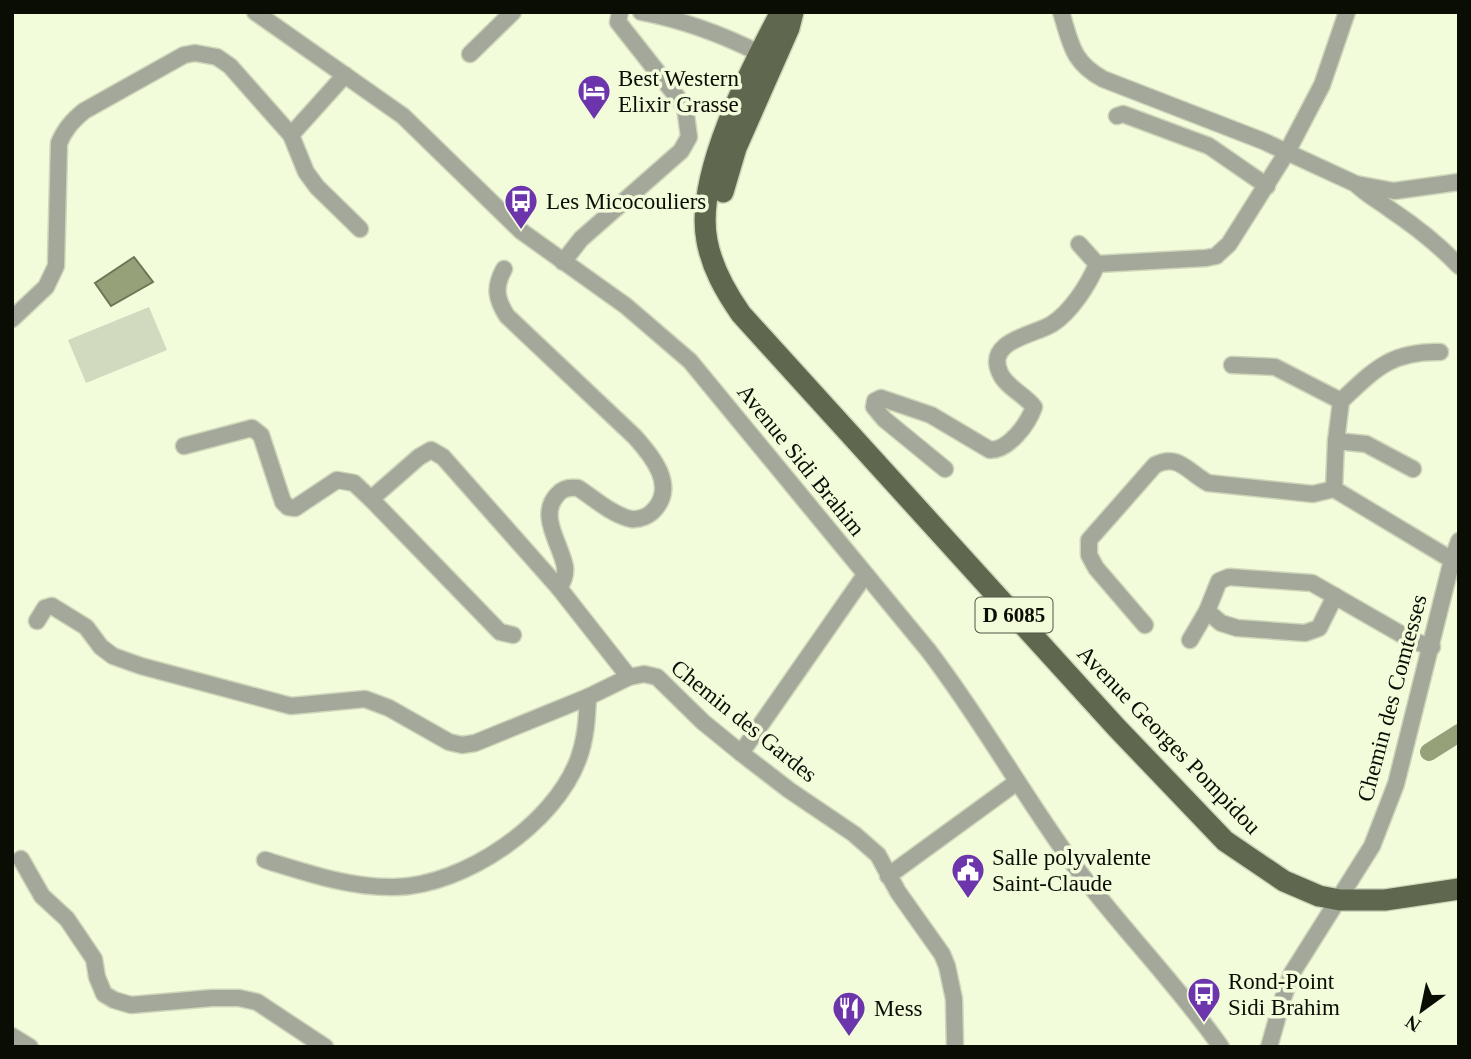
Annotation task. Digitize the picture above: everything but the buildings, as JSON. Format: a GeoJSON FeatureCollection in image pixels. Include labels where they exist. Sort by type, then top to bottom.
{"type":"FeatureCollection","features":[{"type":"Feature","properties":{"kind":"main road","name":"Avenue Georges Pompidou"},"geometry":{"type":"LineString","coordinates":[[781,12],[759,53],[719,147],[708,201],[706,239],[715,270],[726,293],[741,314],[1116,727],[1225,841],[1284,881],[1312,894],[1340,900]]}},
{"type":"Feature","properties":{"kind":"main road","name":"Avenue Georges Pompidou"},"geometry":{"type":"LineString","coordinates":[[760,332],[735,289],[720,236],[723,192],[736,148],[789,28],[793,12]]}},
{"type":"Feature","properties":{"kind":"main road"},"geometry":{"type":"LineString","coordinates":[[736,148],[735,138],[739,122],[765,61],[759,53]]}},
{"type":"Feature","properties":{"kind":"main road","name":"D 6085"},"geometry":{"type":"LineString","coordinates":[[1340,900],[1399,899],[1459,888]]}},
{"type":"Feature","properties":{"kind":"street","name":"Avenue Sidi Brahim"},"geometry":{"type":"LineString","coordinates":[[255,12],[403,116],[521,231],[625,306],[690,361],[957,687],[1017,782],[1078,870],[1219,1042]]}},
{"type":"Feature","properties":{"kind":"street"},"geometry":{"type":"LineString","coordinates":[[470,54],[513,12]]}},
{"type":"Feature","properties":{"kind":"street"},"geometry":{"type":"LineString","coordinates":[[563,262],[581,239],[681,151],[689,137],[685,107],[618,22],[620,12]]}},
{"type":"Feature","properties":{"kind":"street"},"geometry":{"type":"LineString","coordinates":[[640,12],[671,18],[723,36],[759,53]]}},
{"type":"Feature","properties":{"kind":"street"},"geometry":{"type":"LineString","coordinates":[[1061,12],[1074,53],[1087,70],[1103,79],[1263,141],[1356,184],[1394,191],[1459,182]]}},
{"type":"Feature","properties":{"kind":"street"},"geometry":{"type":"LineString","coordinates":[[1097,264],[1216,256],[1229,244],[1287,152],[1322,85],[1347,12]]}},
{"type":"Feature","properties":{"kind":"street"},"geometry":{"type":"LineString","coordinates":[[12,319],[46,288],[52,277],[56,254],[60,143],[73,120],[84,111],[184,55],[206,54],[230,66],[291,135],[306,172],[317,187],[360,229]]}},
{"type":"Feature","properties":{"kind":"street"},"geometry":{"type":"LineString","coordinates":[[291,135],[345,75]]}},
{"type":"Feature","properties":{"kind":"street"},"geometry":{"type":"LineString","coordinates":[[1116,116],[1123,114],[1209,146],[1267,186]]}},
{"type":"Feature","properties":{"kind":"street"},"geometry":{"type":"LineString","coordinates":[[1356,184],[1369,197],[1388,207],[1438,243],[1459,266]]}},
{"type":"Feature","properties":{"kind":"street"},"geometry":{"type":"LineString","coordinates":[[1079,244],[1097,264]]}},
{"type":"Feature","properties":{"kind":"street"},"geometry":{"type":"LineString","coordinates":[[945,469],[884,419],[874,407],[875,401],[881,398],[931,415],[990,450],[1006,445],[1031,416],[1034,407],[1002,377],[998,369],[999,357],[1013,340],[1041,330],[1063,316],[1092,276],[1097,264]]}},
{"type":"Feature","properties":{"kind":"street"},"geometry":{"type":"LineString","coordinates":[[504,269],[497,281],[496,292],[500,306],[507,316],[635,437],[653,460],[664,484],[664,496],[659,505],[642,519],[631,519],[619,514],[578,488],[562,490],[556,495],[549,511],[565,569],[559,588]]}},
{"type":"Feature","properties":{"kind":"street"},"geometry":{"type":"LineString","coordinates":[[1334,489],[1341,401],[1383,363],[1406,354],[1440,352]]}},
{"type":"Feature","properties":{"kind":"street"},"geometry":{"type":"LineString","coordinates":[[1232,365],[1275,367],[1341,401]]}},
{"type":"Feature","properties":{"kind":"street"},"geometry":{"type":"LineString","coordinates":[[184,446],[252,428],[261,435],[283,502],[288,507],[295,508],[337,480],[354,483],[499,632],[513,635]]}},
{"type":"Feature","properties":{"kind":"street"},"geometry":{"type":"LineString","coordinates":[[1336,441],[1366,444],[1413,469]]}},
{"type":"Feature","properties":{"kind":"street"},"geometry":{"type":"LineString","coordinates":[[37,621],[46,608],[59,608],[86,626],[101,647],[113,656],[141,666],[291,706],[365,699],[388,708],[449,742],[461,745],[475,743],[588,697],[629,677],[559,588],[443,457],[431,450],[419,457],[371,499]]}},
{"type":"Feature","properties":{"kind":"street"},"geometry":{"type":"LineString","coordinates":[[1146,625],[1096,568],[1089,555],[1089,540],[1155,465],[1165,460],[1178,461],[1208,483],[1313,494],[1334,489],[1452,561]]}},
{"type":"Feature","properties":{"kind":"street","name":"Chemin des Comtesses"},"geometry":{"type":"LineString","coordinates":[[1268,1045],[1293,973],[1372,846],[1386,814],[1459,541]]}},
{"type":"Feature","properties":{"kind":"street"},"geometry":{"type":"LineString","coordinates":[[741,753],[865,575]]}},
{"type":"Feature","properties":{"kind":"street"},"geometry":{"type":"LineString","coordinates":[[1190,640],[1207,611],[1219,581],[1229,577],[1312,583],[1413,641],[1432,647]]}},
{"type":"Feature","properties":{"kind":"street"},"geometry":{"type":"LineString","coordinates":[[1207,611],[1221,623],[1237,628],[1305,633],[1318,628],[1335,596]]}},
{"type":"Feature","properties":{"kind":"street","name":"Chemin des Gardes"},"geometry":{"type":"LineString","coordinates":[[629,677],[644,674],[657,677],[703,722],[741,753],[878,855],[888,876],[942,954],[947,966],[954,999],[955,1047]]}},
{"type":"Feature","properties":{"kind":"street"},"geometry":{"type":"LineString","coordinates":[[265,860],[336,881],[393,887],[416,886],[438,880],[502,850],[550,805],[567,782],[578,761],[585,738],[588,697]]}},
{"type":"Feature","properties":{"kind":"street"},"geometry":{"type":"LineString","coordinates":[[888,876],[1017,782]]}},
{"type":"Feature","properties":{"kind":"street"},"geometry":{"type":"LineString","coordinates":[[22,859],[42,896],[67,919],[94,959],[104,994],[131,1005],[212,998],[257,1002],[325,1047]]}},
{"type":"Feature","properties":{"kind":"street"},"geometry":{"type":"LineString","coordinates":[[12,1037],[30,1047]]}},
{"type":"Feature","properties":{"kind":"shaded area"},"geometry":{"type":"Polygon","coordinates":[[[134,257],[153,282],[111,306],[95,283],[134,257]]]}},
{"type":"Feature","properties":{"kind":"shaded area"},"geometry":{"type":"Polygon","coordinates":[[[149,307],[167,350],[86,383],[68,340],[149,307]]]}},
{"type":"Feature","properties":{"kind":"waterway"},"geometry":{"type":"LineString","coordinates":[[1429,752],[1459,733]]}},
{"type":"Feature","properties":{"kind":"place","name":"Best Western Elixir Grasse"},"geometry":{"type":"Point","coordinates":[594,121]}},
{"type":"Feature","properties":{"kind":"place","name":"Les Micocouliers"},"geometry":{"type":"Point","coordinates":[521,231]}},
{"type":"Feature","properties":{"kind":"place","name":"Salle polyvalente Saint-Claude"},"geometry":{"type":"Point","coordinates":[968,900]}},
{"type":"Feature","properties":{"kind":"place","name":"Rond-Point Sidi Brahim"},"geometry":{"type":"Point","coordinates":[1204,1024]}},
{"type":"Feature","properties":{"kind":"place","name":"Mess"},"geometry":{"type":"Point","coordinates":[849,1038]}}]}
